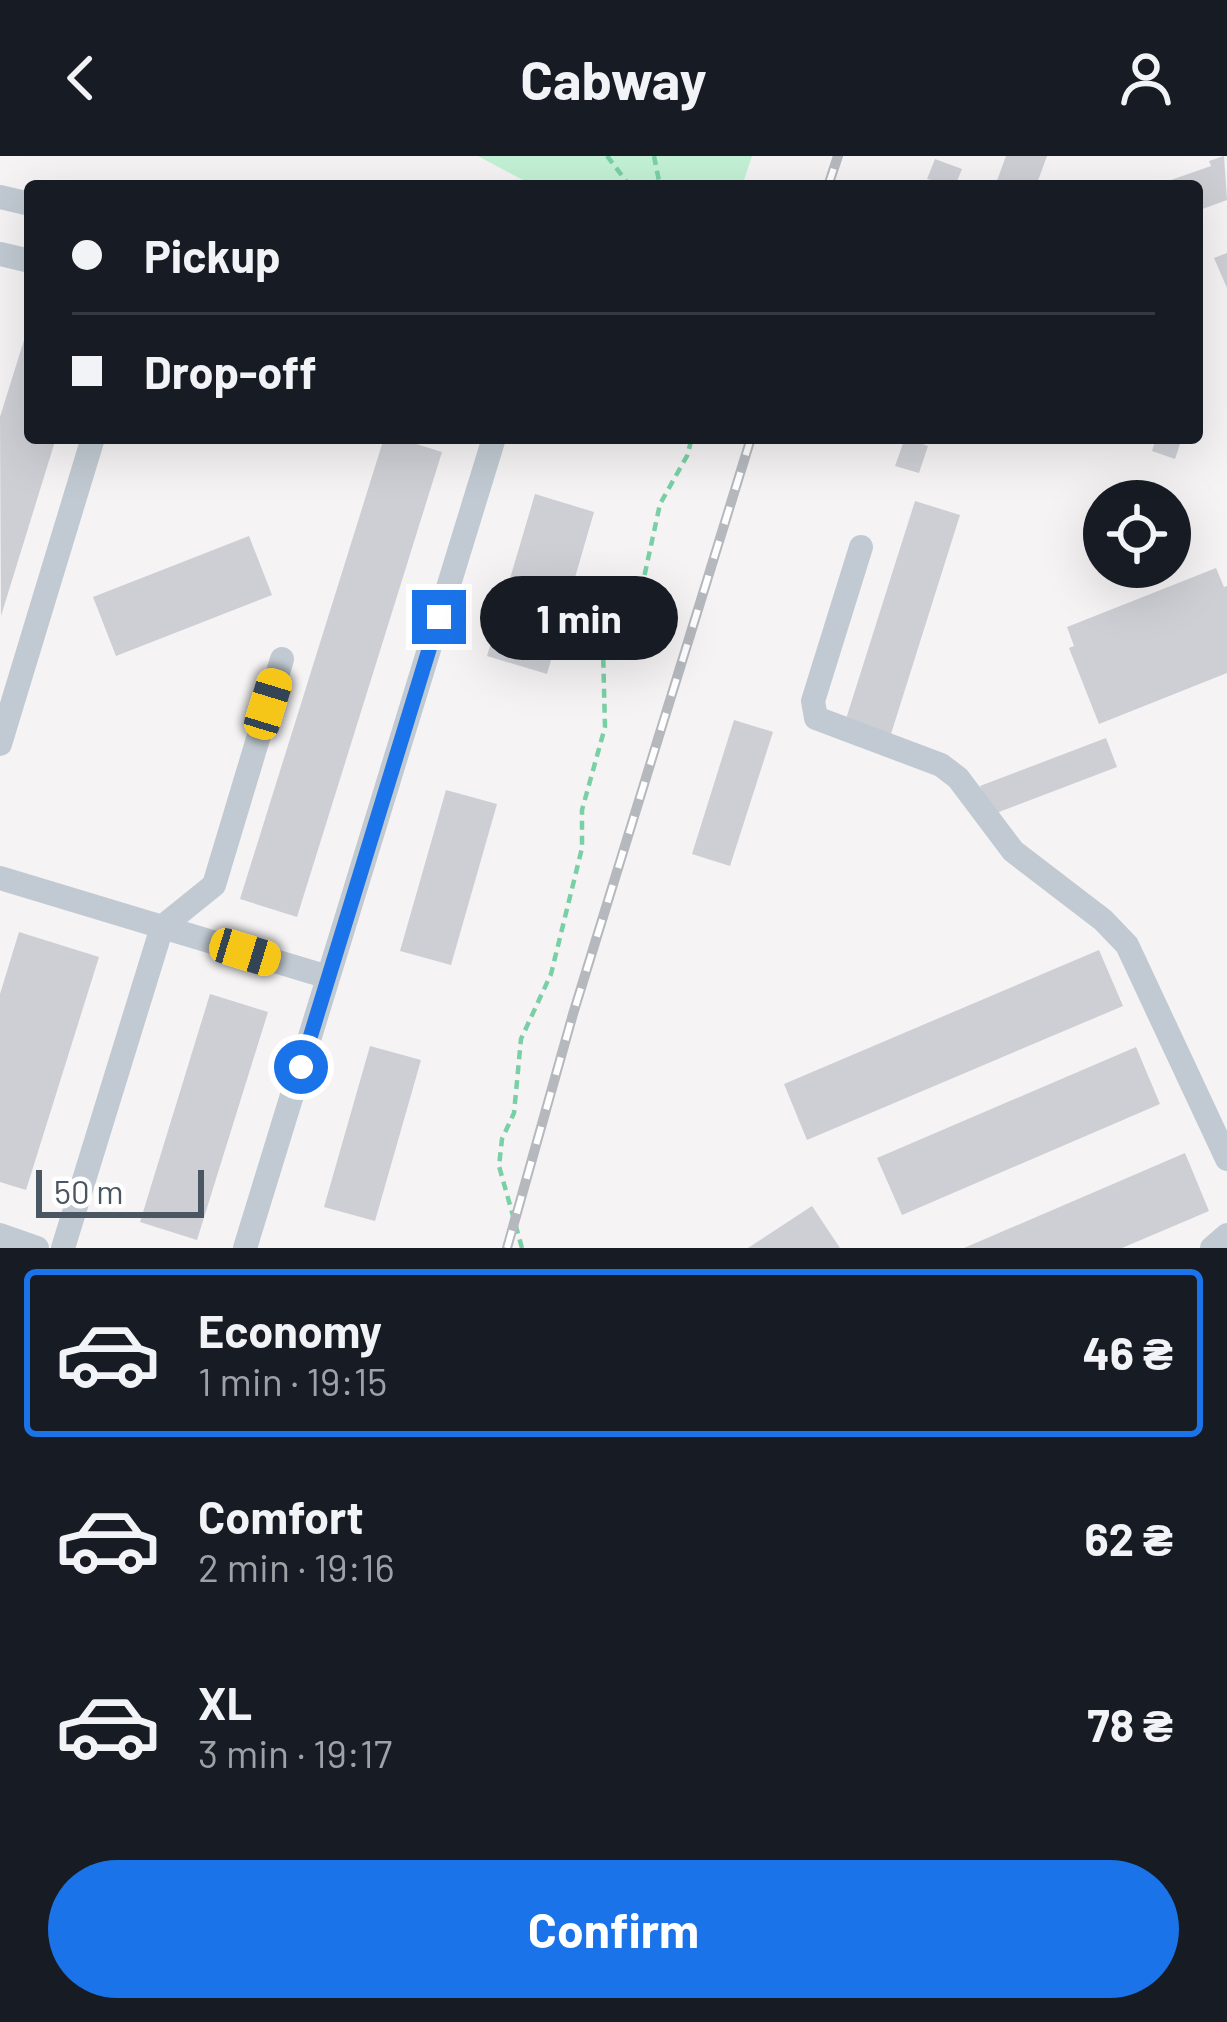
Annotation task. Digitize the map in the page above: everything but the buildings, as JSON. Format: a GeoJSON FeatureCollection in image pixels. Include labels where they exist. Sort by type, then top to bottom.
{"type":"FeatureCollection","features":[{"type":"Feature","properties":{"kind":"lane"},"geometry":{"type":"LineString","coordinates":[[0,744],[92,444]]}},
{"type":"Feature","properties":{"kind":"lane"},"geometry":{"type":"LineString","coordinates":[[244,1248],[492,444]]}},
{"type":"Feature","properties":{"kind":"lane"},"geometry":{"type":"LineString","coordinates":[[861,548],[813,701],[816,718],[941,765],[958,778],[1013,851],[1116,932],[1148,983],[1227,1159]]}},
{"type":"Feature","properties":{"kind":"lane"},"geometry":{"type":"LineString","coordinates":[[63,1248],[163,927],[214,885],[282,659]]}},
{"type":"Feature","properties":{"kind":"lane"},"geometry":{"type":"LineString","coordinates":[[0,878],[328,976]]}},
{"type":"Feature","properties":{"kind":"lane"},"geometry":{"type":"LineString","coordinates":[[0,1235],[38,1248]]}},
{"type":"Feature","properties":{"kind":"lane"},"geometry":{"type":"LineString","coordinates":[[1212,1248],[1227,1235]]}},
{"type":"Feature","properties":{"kind":"path"},"geometry":{"type":"LineString","coordinates":[[607,156],[625,180]]}},
{"type":"Feature","properties":{"kind":"path"},"geometry":{"type":"LineString","coordinates":[[522,1248],[499,1166],[502,1139],[514,1113],[521,1040],[551,974],[582,848],[582,811],[605,727],[603,649],[640,596],[660,503],[690,444]]}},
{"type":"Feature","properties":{"kind":"green space"},"geometry":{"type":"Polygon","coordinates":[[[478,156],[752,156],[744,180],[523,180],[478,156]]]}},
{"type":"Feature","properties":{"kind":"railway"},"geometry":{"type":"LineString","coordinates":[[830,180],[838,156]]}},
{"type":"Feature","properties":{"kind":"railway"},"geometry":{"type":"LineString","coordinates":[[507,1248],[573,1014],[749,444]]}},
{"type":"Feature","properties":{"kind":"route"},"geometry":{"type":"LineString","coordinates":[[301,1067],[439,617]]}}]}
